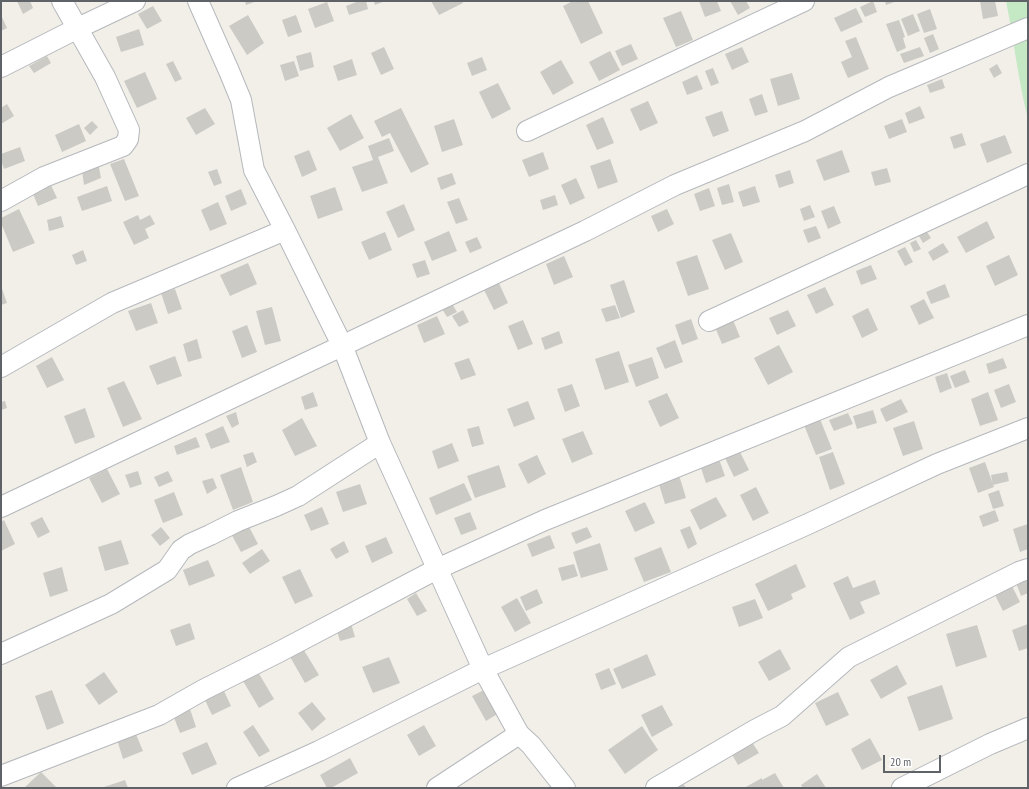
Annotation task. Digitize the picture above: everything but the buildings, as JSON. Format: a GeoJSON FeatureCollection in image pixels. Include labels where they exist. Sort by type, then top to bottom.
{"type":"FeatureCollection","features":[{"type":"Feature","properties":{"kind":"street"},"geometry":{"type":"LineString","coordinates":[[1,201],[44,177],[123,146],[128,139],[130,130],[108,83],[62,1]]}},
{"type":"Feature","properties":{"kind":"street"},"geometry":{"type":"LineString","coordinates":[[1,67],[135,1]]}},
{"type":"Feature","properties":{"kind":"street"},"geometry":{"type":"LineString","coordinates":[[198,1],[241,100],[254,170],[342,345],[380,443],[483,668],[520,734],[531,745],[565,788]]}},
{"type":"Feature","properties":{"kind":"street"},"geometry":{"type":"LineString","coordinates":[[527,131],[804,1]]}},
{"type":"Feature","properties":{"kind":"street"},"geometry":{"type":"LineString","coordinates":[[1,507],[586,231],[675,185],[804,131],[894,85],[1028,28]]}},
{"type":"Feature","properties":{"kind":"street"},"geometry":{"type":"LineString","coordinates":[[709,321],[1028,174]]}},
{"type":"Feature","properties":{"kind":"street"},"geometry":{"type":"LineString","coordinates":[[1,367],[112,303],[285,230]]}},
{"type":"Feature","properties":{"kind":"street"},"geometry":{"type":"LineString","coordinates":[[1,776],[159,715],[203,690],[278,653],[437,568],[545,520],[1028,325]]}},
{"type":"Feature","properties":{"kind":"street"},"geometry":{"type":"LineString","coordinates":[[237,788],[319,751],[483,668],[808,524],[937,464],[1028,428]]}},
{"type":"Feature","properties":{"kind":"street"},"geometry":{"type":"LineString","coordinates":[[1,654],[111,604],[167,570],[181,550],[190,544],[238,521],[298,496],[380,443]]}},
{"type":"Feature","properties":{"kind":"street"},"geometry":{"type":"LineString","coordinates":[[656,788],[755,730],[782,716],[849,658],[1019,572],[1028,569]]}},
{"type":"Feature","properties":{"kind":"street"},"geometry":{"type":"LineString","coordinates":[[902,788],[990,744],[1028,728]]}},
{"type":"Feature","properties":{"kind":"street"},"geometry":{"type":"LineString","coordinates":[[437,788],[520,734]]}},
{"type":"Feature","properties":{"kind":"green space"},"geometry":{"type":"Polygon","coordinates":[[[1006,1],[1028,1],[1028,119],[1021,90],[1006,1]]]}}]}
